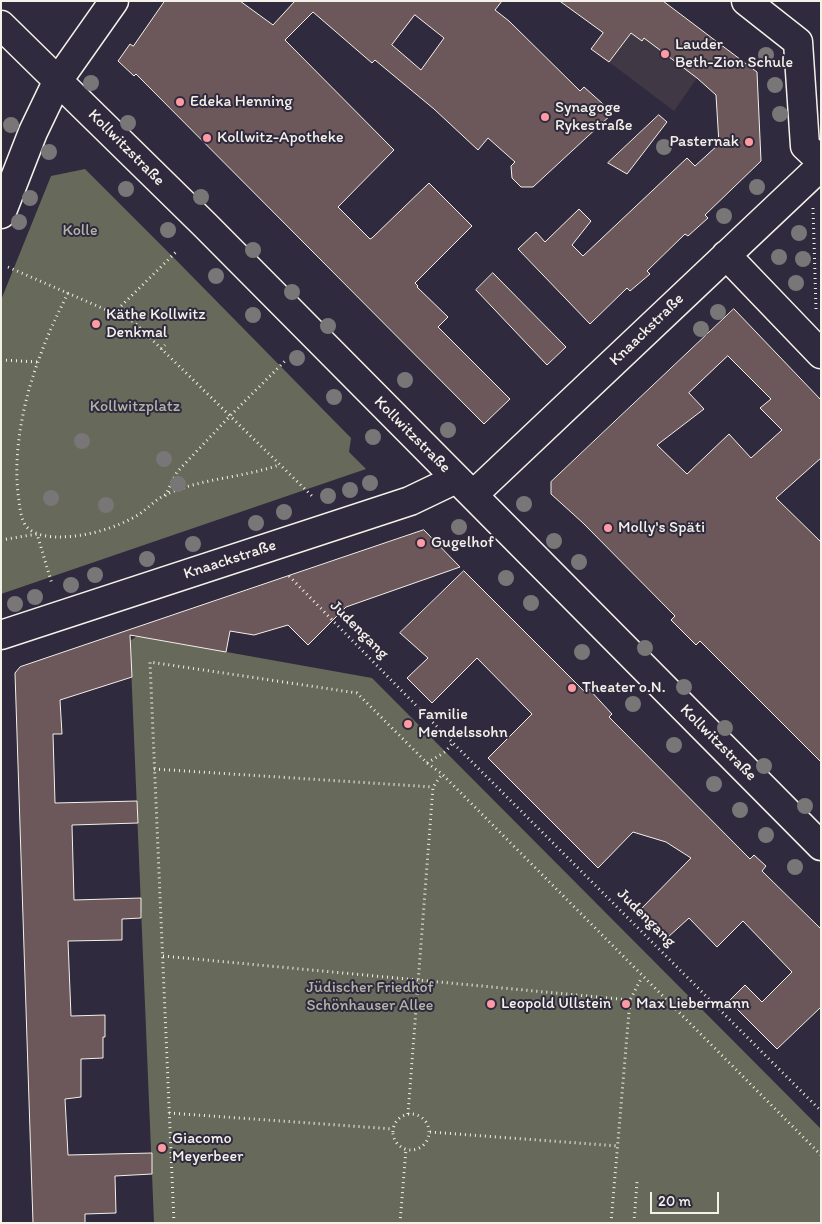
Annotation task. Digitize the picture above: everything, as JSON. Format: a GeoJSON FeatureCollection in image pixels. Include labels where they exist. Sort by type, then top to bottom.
{"type":"FeatureCollection","features":[{"type":"Feature","properties":{"kind":"street"},"geometry":{"type":"LineString","coordinates":[[1,214],[33,132],[57,82],[114,1]]}},
{"type":"Feature","properties":{"kind":"street"},"geometry":{"type":"LineString","coordinates":[[746,1],[809,42],[805,146],[821,161]]}},
{"type":"Feature","properties":{"kind":"street","name":"Kollwitzstraße"},"geometry":{"type":"LineString","coordinates":[[1,25],[57,82],[98,119],[821,846]]}},
{"type":"Feature","properties":{"kind":"street","name":"Knaackstraße"},"geometry":{"type":"LineString","coordinates":[[1,635],[410,501],[465,487],[726,255],[821,166]]}},
{"type":"Feature","properties":{"kind":"street"},"geometry":{"type":"LineString","coordinates":[[726,255],[821,354]]}},
{"type":"Feature","properties":{"kind":"path"},"geometry":{"type":"LineString","coordinates":[[813,208],[816,310]]}},
{"type":"Feature","properties":{"kind":"path"},"geometry":{"type":"LineString","coordinates":[[114,313],[176,252]]}},
{"type":"Feature","properties":{"kind":"path"},"geometry":{"type":"LineString","coordinates":[[8,267],[134,322],[313,498]]}},
{"type":"Feature","properties":{"kind":"path"},"geometry":{"type":"LineString","coordinates":[[52,584],[37,534],[26,526],[21,513],[17,490],[16,461],[21,428],[38,362],[50,330],[68,293]]}},
{"type":"Feature","properties":{"kind":"path"},"geometry":{"type":"LineString","coordinates":[[161,349],[165,345]]}},
{"type":"Feature","properties":{"kind":"path"},"geometry":{"type":"LineString","coordinates":[[1,360],[38,362]]}},
{"type":"Feature","properties":{"kind":"path"},"geometry":{"type":"LineString","coordinates":[[165,496],[177,472],[285,362]]}},
{"type":"Feature","properties":{"kind":"path"},"geometry":{"type":"LineString","coordinates":[[266,452],[270,449]]}},
{"type":"Feature","properties":{"kind":"path"},"geometry":{"type":"LineString","coordinates":[[1,540],[37,534],[56,537],[75,536],[111,528],[126,522],[165,496],[190,487],[279,465]]}},
{"type":"Feature","properties":{"kind":"path","name":"Judengang"},"geometry":{"type":"LineString","coordinates":[[289,576],[453,744],[821,1110]]}},
{"type":"Feature","properties":{"kind":"path"},"geometry":{"type":"LineString","coordinates":[[174,1223],[150,662],[357,693],[427,763],[442,774],[821,1155]]}},
{"type":"Feature","properties":{"kind":"path"},"geometry":{"type":"LineString","coordinates":[[427,763],[445,752],[453,744]]}},
{"type":"Feature","properties":{"kind":"path"},"geometry":{"type":"LineString","coordinates":[[154,769],[433,787]]}},
{"type":"Feature","properties":{"kind":"path"},"geometry":{"type":"LineString","coordinates":[[408,1114],[433,787],[442,774]]}},
{"type":"Feature","properties":{"kind":"path"},"geometry":{"type":"LineString","coordinates":[[163,956],[630,1000]]}},
{"type":"Feature","properties":{"kind":"path"},"geometry":{"type":"LineString","coordinates":[[611,1223],[630,1000],[643,977]]}},
{"type":"Feature","properties":{"kind":"path"},"geometry":{"type":"LineString","coordinates":[[169,1112],[393,1129]]}},
{"type":"Feature","properties":{"kind":"path"},"geometry":{"type":"LineString","coordinates":[[408,1114],[416,1114],[424,1119],[430,1132],[428,1139],[422,1146],[413,1150],[406,1149],[395,1141],[393,1129],[395,1122],[399,1118],[408,1114]]}},
{"type":"Feature","properties":{"kind":"path"},"geometry":{"type":"LineString","coordinates":[[430,1132],[618,1146]]}},
{"type":"Feature","properties":{"kind":"path"},"geometry":{"type":"LineString","coordinates":[[400,1223],[406,1149]]}},
{"type":"Feature","properties":{"kind":"path"},"geometry":{"type":"LineString","coordinates":[[634,1223],[637,1182]]}},
{"type":"Feature","properties":{"kind":"shaded area","name":"Lauder Beth-Zion Schule"},"geometry":{"type":"Polygon","coordinates":[[[656,1],[697,78],[674,111],[609,62],[656,1]]]}},
{"type":"Feature","properties":{"kind":"green space","name":"Kollwitzplatz"},"geometry":{"type":"Polygon","coordinates":[[[85,169],[351,438],[349,452],[366,469],[1,594],[1,300],[51,176],[85,169]]]}},
{"type":"Feature","properties":{"kind":"green space","name":"Jüdischer Friedhof Schönhauser Allee"},"geometry":{"type":"Polygon","coordinates":[[[137,636],[372,678],[821,1129],[821,1223],[154,1223],[130,641],[137,636]]]}},
{"type":"Feature","properties":{"kind":"building"},"geometry":{"type":"Polygon","coordinates":[[[165,1],[240,1],[273,25],[295,1],[502,1],[495,10],[509,21],[580,91],[584,87],[613,113],[533,187],[521,187],[512,178],[511,166],[515,162],[488,138],[478,150],[434,109],[375,60],[372,63],[313,12],[285,40],[394,150],[338,207],[370,239],[429,183],[472,226],[415,283],[448,317],[438,327],[510,399],[484,424],[136,74],[134,76],[118,61],[130,44],[133,46],[165,1]],[[415,15],[392,45],[421,70],[444,38],[415,15]]]}},
{"type":"Feature","properties":{"kind":"building"},"geometry":{"type":"Polygon","coordinates":[[[560,1],[663,1],[757,72],[761,161],[705,215],[708,218],[688,236],[685,234],[647,271],[650,274],[630,291],[627,288],[590,324],[518,249],[536,232],[545,242],[579,209],[591,221],[572,245],[583,256],[687,158],[695,166],[719,144],[716,95],[697,78],[644,38],[642,41],[631,33],[609,62],[591,49],[603,33],[560,1]]]}},
{"type":"Feature","properties":{"kind":"building"},"geometry":{"type":"Polygon","coordinates":[[[659,115],[667,122],[627,174],[608,163],[659,115]]]}},
{"type":"Feature","properties":{"kind":"building"},"geometry":{"type":"Polygon","coordinates":[[[493,273],[566,347],[547,365],[476,290],[493,273]]]}},
{"type":"Feature","properties":{"kind":"building"},"geometry":{"type":"Polygon","coordinates":[[[734,309],[821,400],[821,458],[776,498],[821,542],[821,762],[700,641],[696,645],[671,620],[675,616],[583,523],[551,494],[551,482],[734,309]],[[728,356],[689,393],[704,409],[657,445],[687,474],[729,434],[751,458],[782,430],[760,408],[771,399],[728,356]]]}},
{"type":"Feature","properties":{"kind":"building"},"geometry":{"type":"Polygon","coordinates":[[[424,530],[460,567],[346,607],[308,645],[288,625],[254,635],[230,631],[226,652],[130,635],[132,677],[60,700],[62,734],[53,734],[55,803],[137,801],[138,823],[72,825],[74,900],[141,898],[141,918],[122,919],[122,940],[68,941],[71,1016],[105,1015],[105,1037],[103,1037],[103,1058],[81,1059],[81,1097],[65,1099],[68,1155],[152,1153],[152,1174],[115,1176],[116,1213],[85,1214],[85,1223],[33,1223],[15,673],[20,667],[424,530]]]}},
{"type":"Feature","properties":{"kind":"building"},"geometry":{"type":"Polygon","coordinates":[[[464,571],[584,691],[588,688],[612,714],[609,717],[750,859],[754,855],[766,866],[762,871],[821,929],[821,1007],[777,1049],[729,1001],[745,985],[762,1002],[792,972],[743,921],[717,947],[689,918],[667,938],[639,911],[691,858],[666,842],[633,832],[598,868],[488,758],[532,714],[477,658],[432,703],[407,678],[428,658],[400,633],[464,571]]]}},
{"type":"Feature","properties":{"kind":"place","name":"Lauder Beth-Zion Schule"},"geometry":{"type":"Point","coordinates":[665,54]}},
{"type":"Feature","properties":{"kind":"place","name":"Edeka Henning"},"geometry":{"type":"Point","coordinates":[180,102]}},
{"type":"Feature","properties":{"kind":"place","name":"Synagoge Rykestraße"},"geometry":{"type":"Point","coordinates":[545,117]}},
{"type":"Feature","properties":{"kind":"place","name":"Kollwitz-Apotheke"},"geometry":{"type":"Point","coordinates":[207,138]}},
{"type":"Feature","properties":{"kind":"place","name":"Pasternak"},"geometry":{"type":"Point","coordinates":[749,142]}},
{"type":"Feature","properties":{"kind":"place","name":"Käthe Kollwitz Denkmal"},"geometry":{"type":"Point","coordinates":[96,324]}},
{"type":"Feature","properties":{"kind":"place","name":"Molly's Späti"},"geometry":{"type":"Point","coordinates":[608,528]}},
{"type":"Feature","properties":{"kind":"place","name":"Gugelhof"},"geometry":{"type":"Point","coordinates":[421,543]}},
{"type":"Feature","properties":{"kind":"place","name":"Theater o.N."},"geometry":{"type":"Point","coordinates":[572,688]}},
{"type":"Feature","properties":{"kind":"place","name":"Familie Mendelssohn"},"geometry":{"type":"Point","coordinates":[408,724]}},
{"type":"Feature","properties":{"kind":"place","name":"Leopold Ullstein"},"geometry":{"type":"Point","coordinates":[491,1004]}},
{"type":"Feature","properties":{"kind":"place","name":"Max Liebermann"},"geometry":{"type":"Point","coordinates":[626,1004]}},
{"type":"Feature","properties":{"kind":"place","name":"Giacomo Meyerbeer"},"geometry":{"type":"Point","coordinates":[162,1148]}},
{"type":"Feature","properties":{"kind":"park label","name":"Kolle"},"geometry":{"type":"Point","coordinates":[80,231]}}]}
